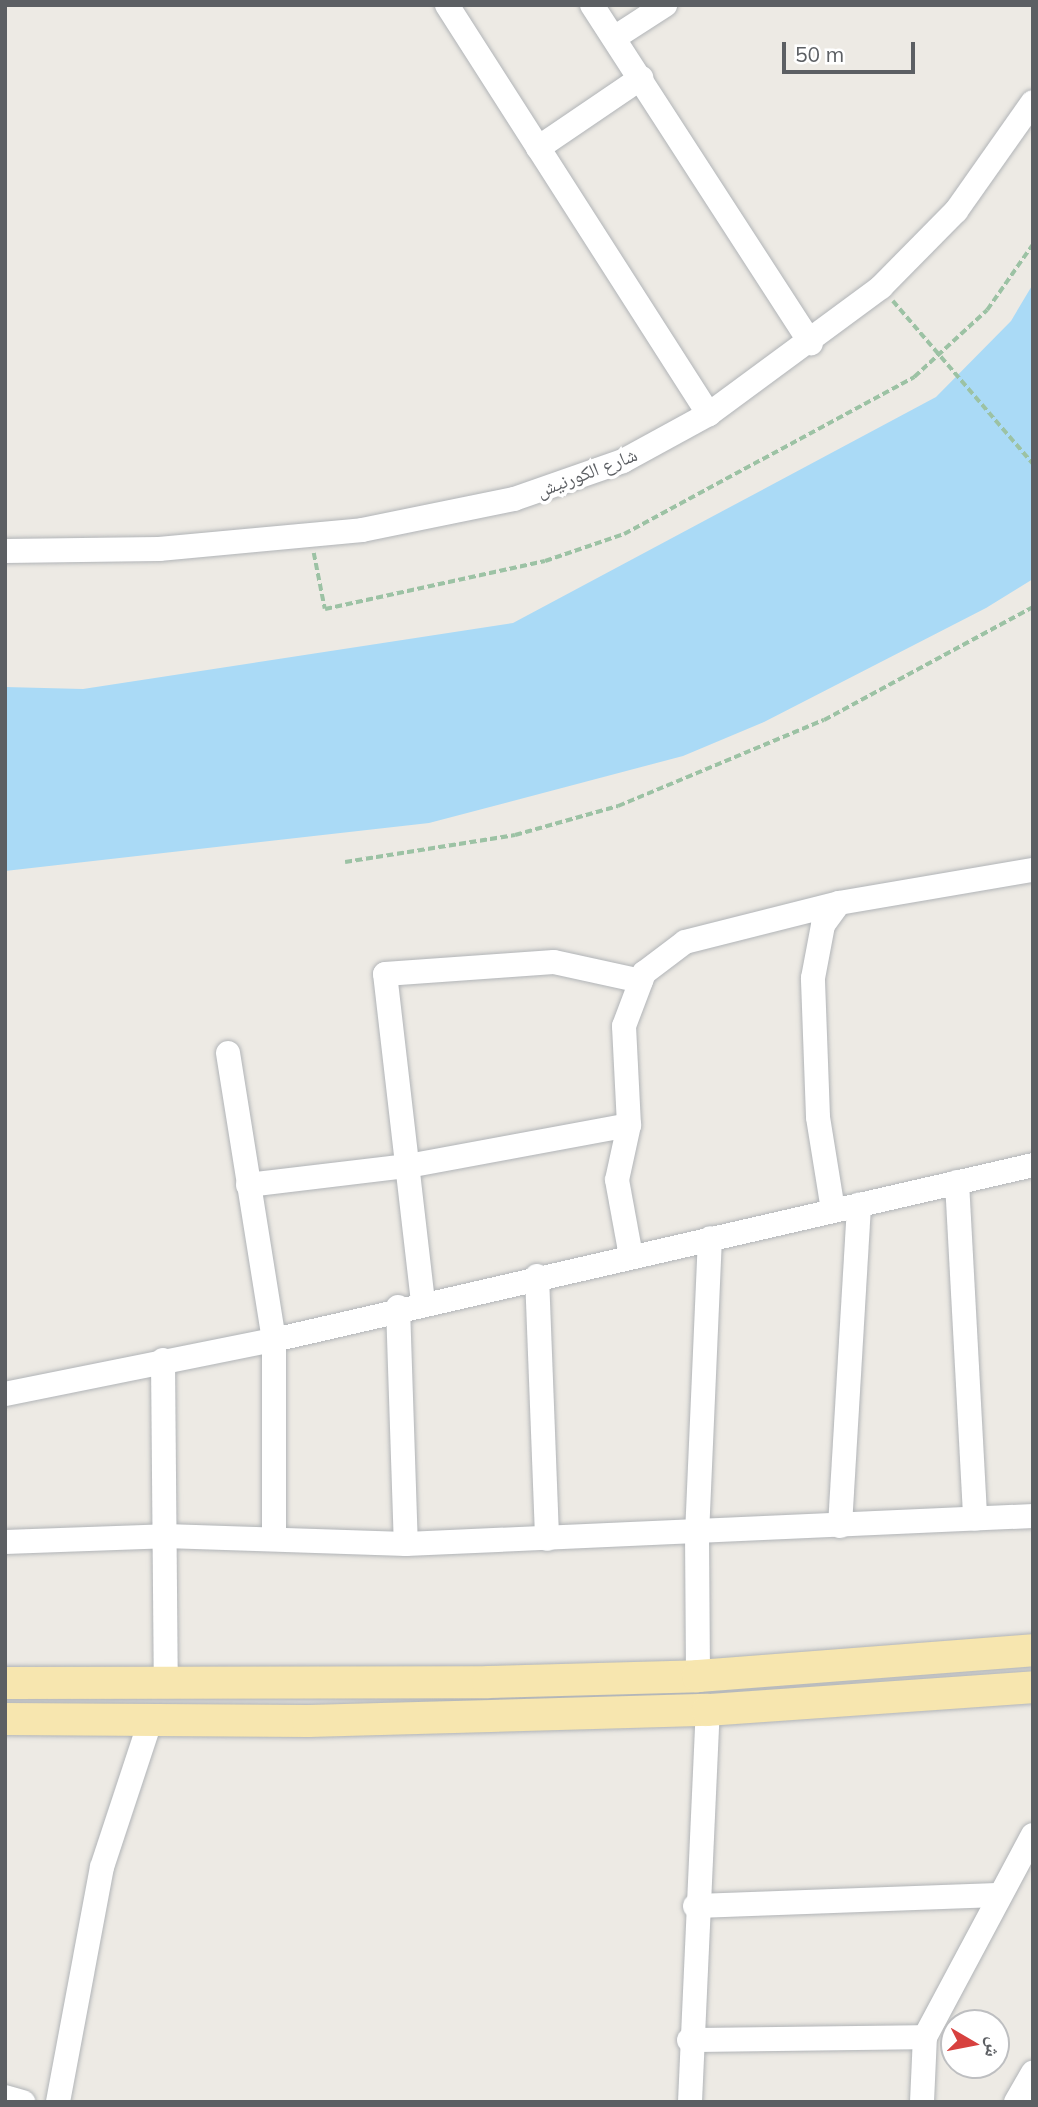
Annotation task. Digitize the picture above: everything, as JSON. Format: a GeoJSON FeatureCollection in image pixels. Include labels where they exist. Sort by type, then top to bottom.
{"type":"FeatureCollection","features":[{"type":"Feature","properties":{"kind":"main road"},"geometry":{"type":"LineString","coordinates":[[5,1682],[316,1683],[698,1676],[1033,1650]]}},
{"type":"Feature","properties":{"kind":"main road"},"geometry":{"type":"LineString","coordinates":[[315,1720],[310,1698],[316,1683]]}},
{"type":"Feature","properties":{"kind":"main road"},"geometry":{"type":"LineString","coordinates":[[5,1718],[150,1722],[708,1710],[1033,1687]]}},
{"type":"Feature","properties":{"kind":"street"},"geometry":{"type":"LineString","coordinates":[[447,5],[709,414]]}},
{"type":"Feature","properties":{"kind":"street"},"geometry":{"type":"LineString","coordinates":[[592,5],[811,343]]}},
{"type":"Feature","properties":{"kind":"street"},"geometry":{"type":"LineString","coordinates":[[614,38],[665,5]]}},
{"type":"Feature","properties":{"kind":"street"},"geometry":{"type":"LineString","coordinates":[[538,148],[641,78]]}},
{"type":"Feature","properties":{"kind":"street","name":"شارع الكورنيش"},"geometry":{"type":"LineString","coordinates":[[5,551],[159,549],[311,537],[451,514],[564,485],[642,451],[709,414],[811,343],[881,287],[956,211],[1033,102]]}},
{"type":"Feature","properties":{"kind":"street"},"geometry":{"type":"LineString","coordinates":[[631,1256],[617,1180],[629,1125],[624,1026],[641,981],[685,942],[839,903],[1033,870]]}},
{"type":"Feature","properties":{"kind":"street"},"geometry":{"type":"LineString","coordinates":[[834,1210],[818,1117],[813,978],[823,925],[839,903]]}},
{"type":"Feature","properties":{"kind":"street"},"geometry":{"type":"LineString","coordinates":[[423,1302],[385,974],[554,962],[641,981]]}},
{"type":"Feature","properties":{"kind":"street"},"geometry":{"type":"LineString","coordinates":[[228,1052],[274,1340],[274,1539]]}},
{"type":"Feature","properties":{"kind":"street"},"geometry":{"type":"LineString","coordinates":[[248,1185],[408,1166],[629,1125]]}},
{"type":"Feature","properties":{"kind":"street"},"geometry":{"type":"LineString","coordinates":[[5,1394],[163,1360],[274,1340],[398,1307],[1033,1165]]}},
{"type":"Feature","properties":{"kind":"street"},"geometry":{"type":"LineString","coordinates":[[957,1182],[975,1519]]}},
{"type":"Feature","properties":{"kind":"street"},"geometry":{"type":"LineString","coordinates":[[840,1527],[859,1205]]}},
{"type":"Feature","properties":{"kind":"street"},"geometry":{"type":"LineString","coordinates":[[698,1676],[696,1535],[710,1238]]}},
{"type":"Feature","properties":{"kind":"street"},"geometry":{"type":"LineString","coordinates":[[537,1276],[547,1539]]}},
{"type":"Feature","properties":{"kind":"street"},"geometry":{"type":"LineString","coordinates":[[398,1307],[406,1544]]}},
{"type":"Feature","properties":{"kind":"street"},"geometry":{"type":"LineString","coordinates":[[163,1360],[166,1684]]}},
{"type":"Feature","properties":{"kind":"street"},"geometry":{"type":"LineString","coordinates":[[5,1542],[165,1536],[406,1544],[696,1535],[1033,1516]]}},
{"type":"Feature","properties":{"kind":"street"},"geometry":{"type":"LineString","coordinates":[[690,2102],[689,2040],[695,1906],[708,1710]]}},
{"type":"Feature","properties":{"kind":"street"},"geometry":{"type":"LineString","coordinates":[[58,2102],[102,1867],[150,1722]]}},
{"type":"Feature","properties":{"kind":"street"},"geometry":{"type":"LineString","coordinates":[[922,2102],[925,2037],[1033,1835]]}},
{"type":"Feature","properties":{"kind":"street"},"geometry":{"type":"LineString","coordinates":[[695,1906],[999,1895]]}},
{"type":"Feature","properties":{"kind":"street"},"geometry":{"type":"LineString","coordinates":[[689,2040],[925,2037]]}},
{"type":"Feature","properties":{"kind":"street"},"geometry":{"type":"LineString","coordinates":[[1016,2102],[1033,2073]]}},
{"type":"Feature","properties":{"kind":"street"},"geometry":{"type":"LineString","coordinates":[[5,2097],[23,2102]]}},
{"type":"Feature","properties":{"kind":"path"},"geometry":{"type":"LineString","coordinates":[[311,537],[325,609],[572,554],[649,522],[851,415],[940,356],[988,310],[1033,244]]}},
{"type":"Feature","properties":{"kind":"path"},"geometry":{"type":"LineString","coordinates":[[881,287],[1033,464]]}},
{"type":"Feature","properties":{"kind":"path"},"geometry":{"type":"LineString","coordinates":[[345,862],[515,835],[618,806],[824,720],[1033,607]]}},
{"type":"Feature","properties":{"kind":"water"},"geometry":{"type":"Polygon","coordinates":[[[1033,284],[1033,579],[986,608],[764,722],[683,756],[429,823],[5,871],[5,687],[83,689],[513,623],[936,397],[1011,321],[1033,284]]]}}]}
